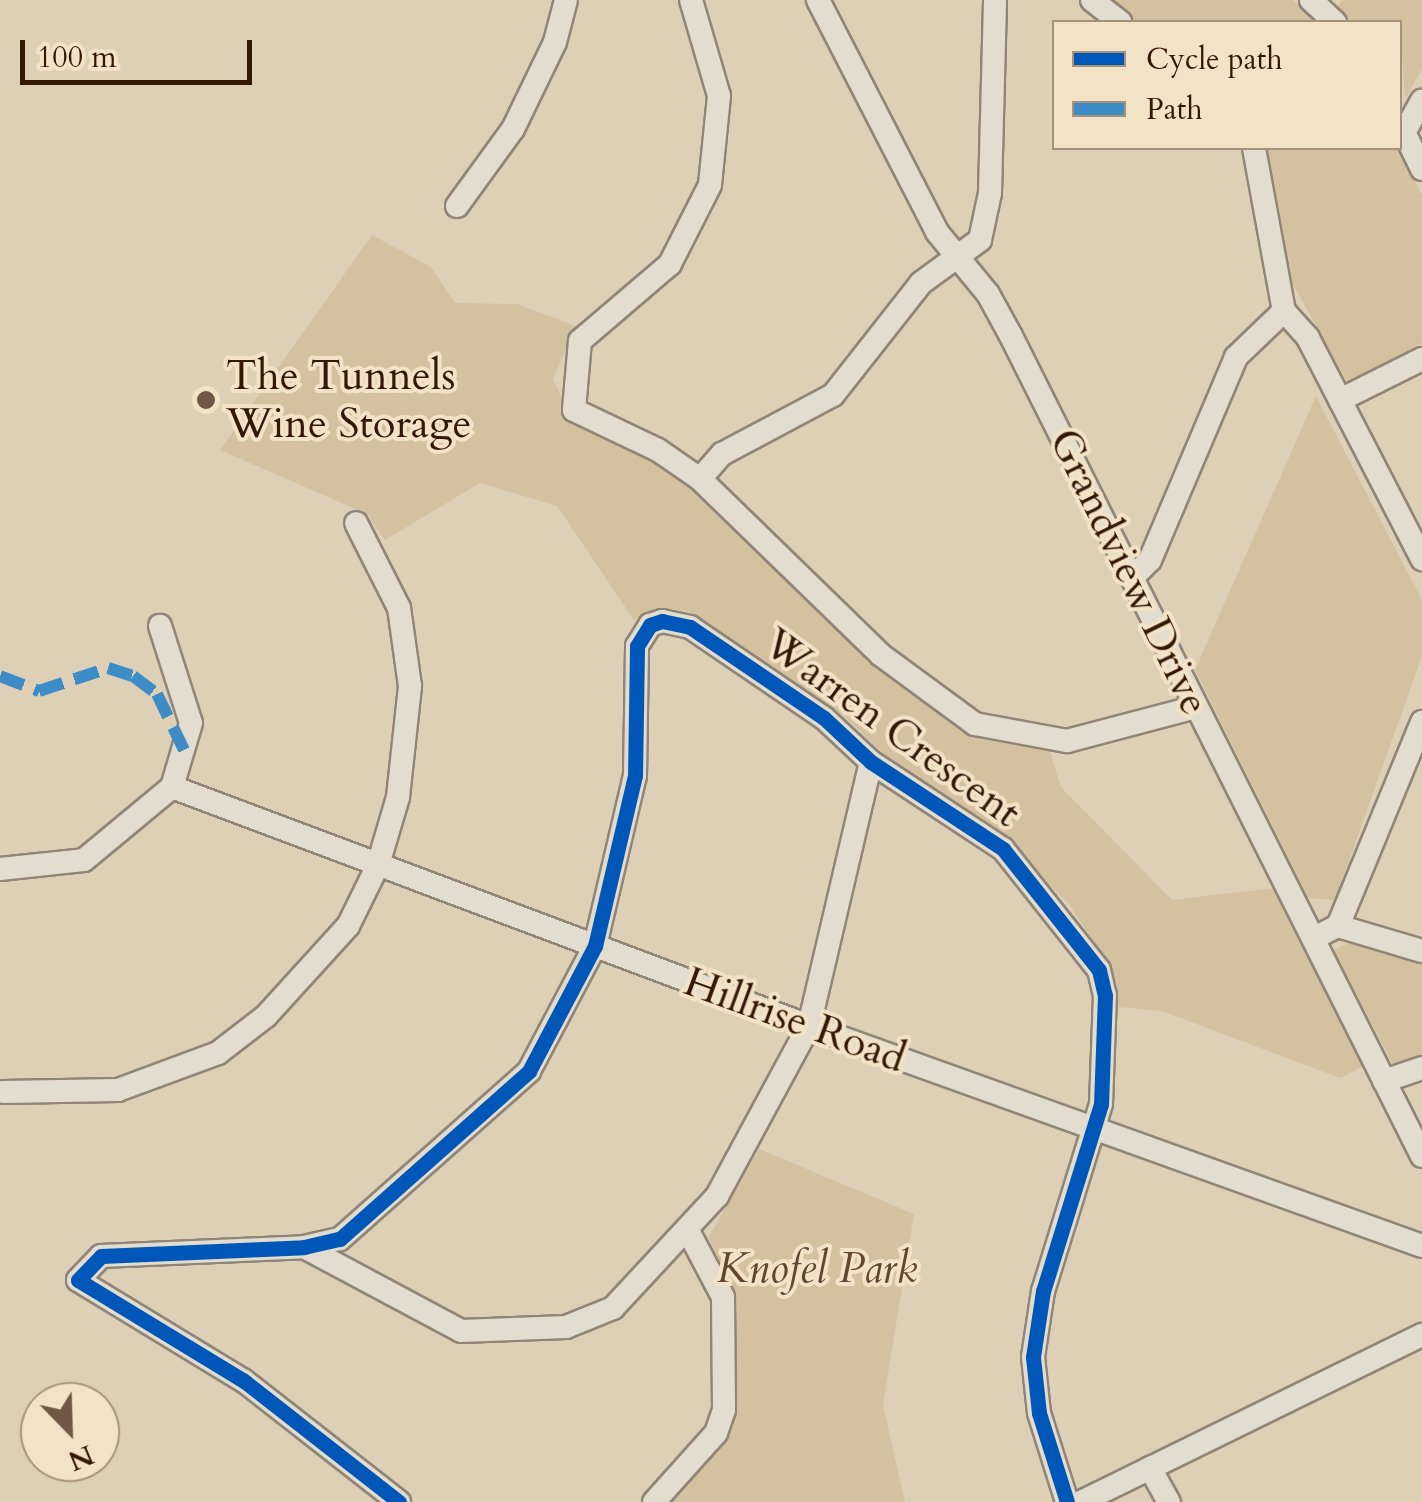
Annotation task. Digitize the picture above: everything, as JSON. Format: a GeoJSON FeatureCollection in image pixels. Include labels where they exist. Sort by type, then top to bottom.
{"type":"FeatureCollection","features":[{"type":"Feature","properties":{"kind":"street"},"geometry":{"type":"LineString","coordinates":[[457,206],[513,129],[555,42],[566,0]]}},
{"type":"Feature","properties":{"kind":"street"},"geometry":{"type":"LineString","coordinates":[[691,0],[718,96],[710,184],[670,264],[580,340],[572,402],[580,417],[658,450],[700,479],[893,665],[975,724],[1067,741],[1196,707]]}},
{"type":"Feature","properties":{"kind":"street","name":"Grandview Drive"},"geometry":{"type":"LineString","coordinates":[[818,0],[936,232],[1012,336],[1422,1156]]}},
{"type":"Feature","properties":{"kind":"street"},"geometry":{"type":"LineString","coordinates":[[700,479],[722,454],[833,395],[921,283],[960,260],[980,240],[990,193],[995,0]]}},
{"type":"Feature","properties":{"kind":"street"},"geometry":{"type":"LineString","coordinates":[[1092,0],[1117,20]]}},
{"type":"Feature","properties":{"kind":"street"},"geometry":{"type":"LineString","coordinates":[[1311,0],[1334,20]]}},
{"type":"Feature","properties":{"kind":"street"},"geometry":{"type":"LineString","coordinates":[[1422,100],[1402,129],[1422,169]]}},
{"type":"Feature","properties":{"kind":"street"},"geometry":{"type":"LineString","coordinates":[[1254,150],[1284,310],[1308,338],[1422,559]]}},
{"type":"Feature","properties":{"kind":"street"},"geometry":{"type":"LineString","coordinates":[[1133,577],[1150,560],[1236,357],[1284,310]]}},
{"type":"Feature","properties":{"kind":"street"},"geometry":{"type":"LineString","coordinates":[[1340,400],[1422,359]]}},
{"type":"Feature","properties":{"kind":"street"},"geometry":{"type":"LineString","coordinates":[[3,1092],[118,1090],[218,1052],[307,975],[348,926],[378,865],[398,797],[410,686],[399,608],[356,523]]}},
{"type":"Feature","properties":{"kind":"street"},"geometry":{"type":"LineString","coordinates":[[0,869],[84,860],[172,787],[191,723],[160,626]]}},
{"type":"Feature","properties":{"kind":"street","name":"Warren Crescent"},"geometry":{"type":"LineString","coordinates":[[594,946],[636,776],[635,658],[650,626],[690,627],[824,718],[871,762],[1003,849],[1099,970],[1104,1042],[1095,1128],[1050,1265],[1033,1357],[1038,1413],[1067,1502]]}},
{"type":"Feature","properties":{"kind":"street"},"geometry":{"type":"LineString","coordinates":[[1314,938],[1338,926],[1422,722]]}},
{"type":"Feature","properties":{"kind":"street"},"geometry":{"type":"LineString","coordinates":[[304,1247],[461,1331],[520,1334],[566,1327],[613,1308],[717,1196],[766,1114],[809,1026],[871,762]]}},
{"type":"Feature","properties":{"kind":"street","name":"Hillrise Road"},"geometry":{"type":"LineString","coordinates":[[172,787],[809,1026],[1422,1246]]}},
{"type":"Feature","properties":{"kind":"street"},"geometry":{"type":"LineString","coordinates":[[1338,926],[1422,950]]}},
{"type":"Feature","properties":{"kind":"street"},"geometry":{"type":"LineString","coordinates":[[399,1502],[244,1381],[84,1288],[78,1280],[84,1267],[101,1256],[304,1247],[340,1239],[498,1104],[530,1071],[594,946]]}},
{"type":"Feature","properties":{"kind":"street"},"geometry":{"type":"LineString","coordinates":[[1384,1082],[1422,1068]]}},
{"type":"Feature","properties":{"kind":"street"},"geometry":{"type":"LineString","coordinates":[[654,1502],[716,1433],[724,1410],[723,1297],[688,1230]]}},
{"type":"Feature","properties":{"kind":"street"},"geometry":{"type":"LineString","coordinates":[[1081,1502],[1422,1334]]}},
{"type":"Feature","properties":{"kind":"street"},"geometry":{"type":"LineString","coordinates":[[1150,1468],[1168,1502]]}},
{"type":"Feature","properties":{"kind":"green space"},"geometry":{"type":"Polygon","coordinates":[[[1107,0],[1293,0],[1315,20],[1132,20],[1107,0]]]}},
{"type":"Feature","properties":{"kind":"green space"},"geometry":{"type":"Polygon","coordinates":[[[1342,0],[1422,0],[1422,69],[1405,99],[1402,20],[1347,20],[1336,9],[1342,0]]]}},
{"type":"Feature","properties":{"kind":"green space"},"geometry":{"type":"Polygon","coordinates":[[[1261,150],[1399,150],[1422,195],[1422,343],[1347,382],[1293,284],[1261,150]]]}},
{"type":"Feature","properties":{"kind":"green space"},"geometry":{"type":"Polygon","coordinates":[[[372,235],[431,267],[455,303],[517,304],[576,326],[553,379],[574,423],[615,435],[722,503],[914,696],[988,734],[1049,749],[1061,787],[1172,900],[1275,888],[1364,1066],[1340,1078],[1162,1011],[1119,1007],[1112,969],[1068,903],[983,819],[897,766],[844,716],[689,611],[662,608],[634,620],[557,506],[480,483],[385,540],[367,514],[220,450],[372,235]]]}},
{"type":"Feature","properties":{"kind":"green space"},"geometry":{"type":"Polygon","coordinates":[[[1316,396],[1422,600],[1422,656],[1335,900],[1308,898],[1195,670],[1316,396]]]}},
{"type":"Feature","properties":{"kind":"green space"},"geometry":{"type":"Polygon","coordinates":[[[1359,939],[1422,955],[1422,1058],[1393,1064],[1333,950],[1359,939]]]}},
{"type":"Feature","properties":{"kind":"green space","name":"Knofel Park"},"geometry":{"type":"Polygon","coordinates":[[[759,1149],[914,1214],[883,1405],[905,1502],[662,1502],[735,1420],[733,1298],[709,1237],[759,1149]]]}},
{"type":"Feature","properties":{"kind":"marked path"},"geometry":{"type":"LineString","coordinates":[[0,676],[39,691],[108,668],[133,676],[157,694],[185,752]]}},
{"type":"Feature","properties":{"kind":"cycle path"},"geometry":{"type":"LineString","coordinates":[[399,1502],[244,1381],[78,1280],[101,1256],[304,1247],[340,1239],[529,1071],[595,946],[635,776],[637,646],[650,625],[662,621],[690,627],[824,718],[871,762],[1003,849],[1099,970],[1105,995],[1101,1104],[1043,1291],[1033,1357],[1039,1413],[1067,1502]]}},
{"type":"Feature","properties":{"kind":"place","name":"The Tunnels Wine Storage"},"geometry":{"type":"Point","coordinates":[206,400]}}]}
